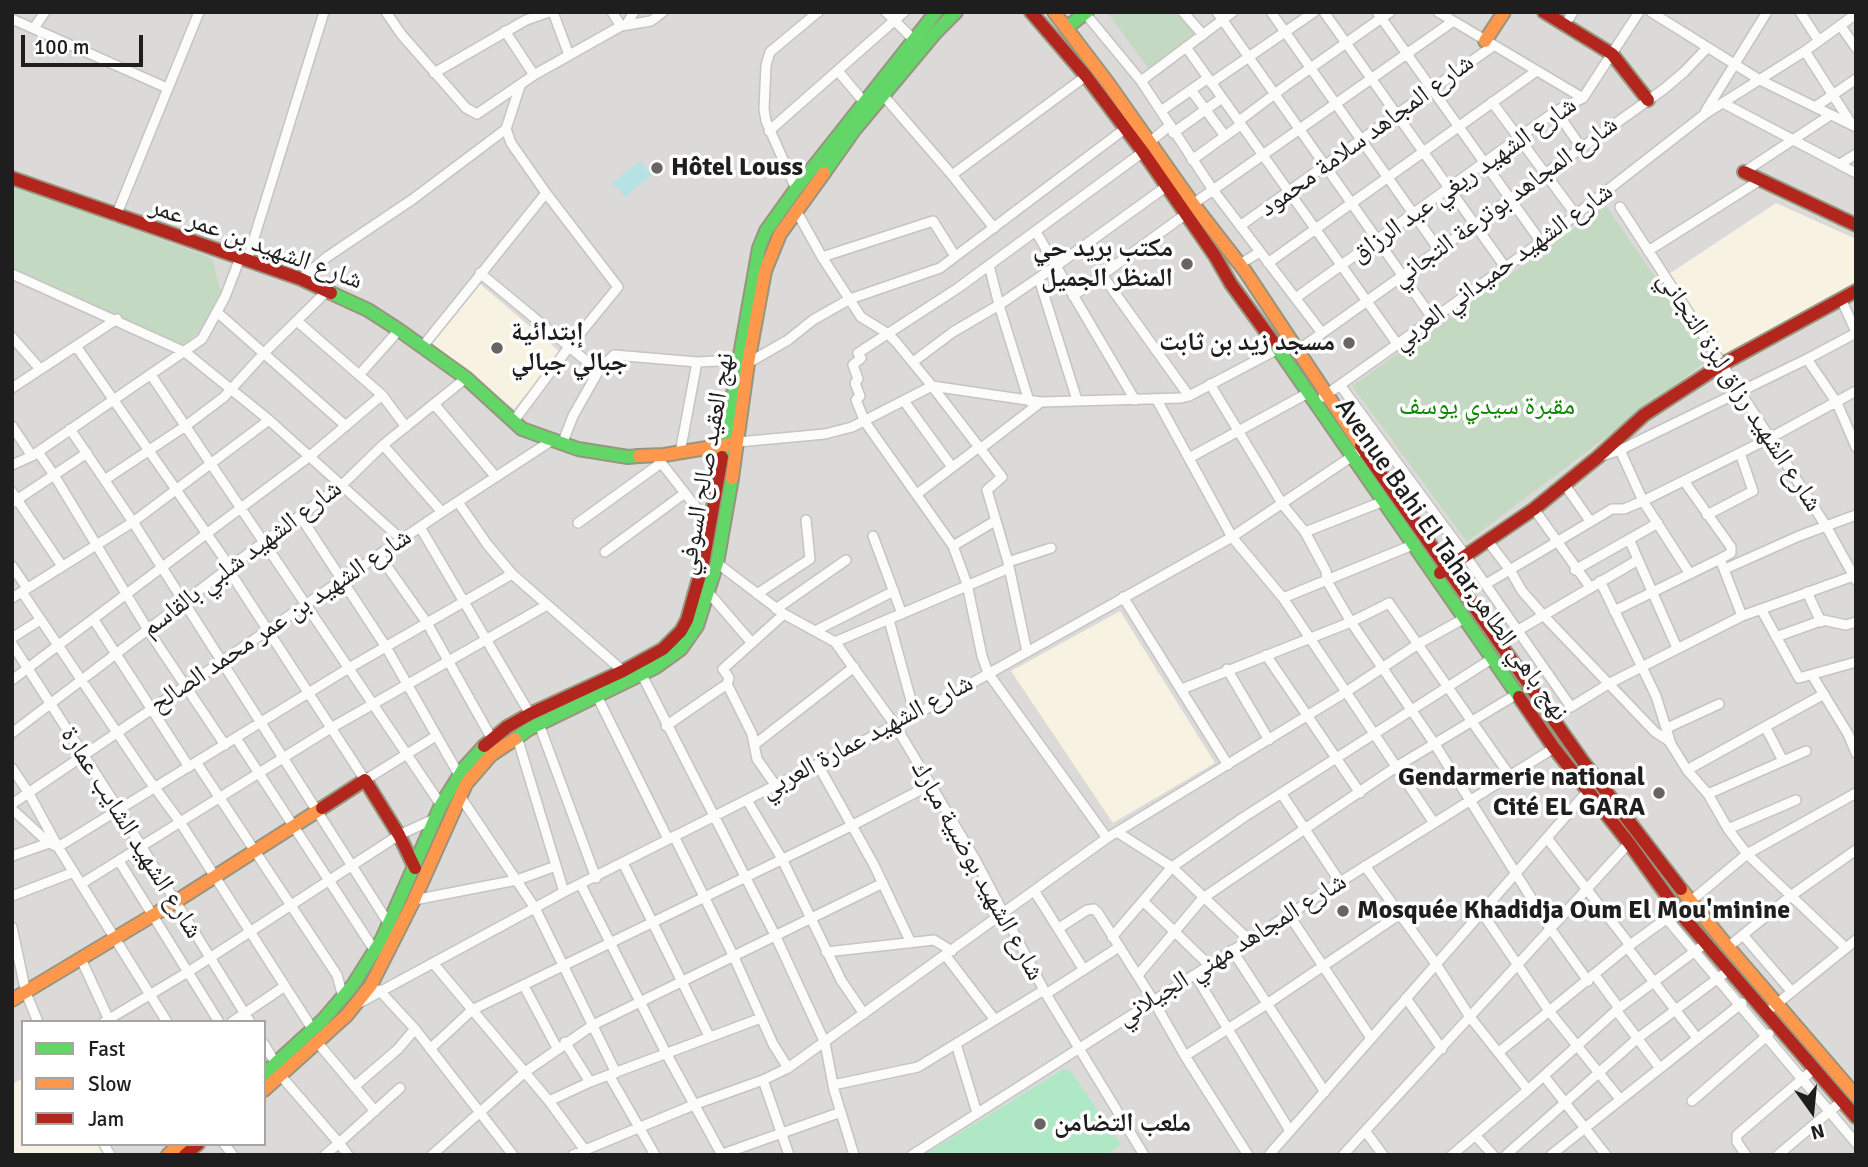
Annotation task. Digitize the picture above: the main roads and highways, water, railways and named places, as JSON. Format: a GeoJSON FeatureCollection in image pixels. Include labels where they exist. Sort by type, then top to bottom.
{"type":"FeatureCollection","features":[{"type":"Feature","properties":{"kind":"main road","name":"نهج العقيد صالح السوفي"},"geometry":{"type":"LineString","coordinates":[[266,1087],[279,1070],[315,1036],[376,988],[460,796],[466,784],[485,762],[535,719],[597,696],[642,675],[671,657],[697,626],[717,563],[738,442],[744,362],[759,248],[766,231],[796,189],[936,12]]}},
{"type":"Feature","properties":{"kind":"main road","name":"نهج العقيد صالح السوفي"},"geometry":{"type":"LineString","coordinates":[[315,1036],[375,951],[415,868],[441,805],[459,775],[492,739],[535,719],[663,649],[681,631],[694,598],[723,447],[765,271],[780,234],[883,95],[956,12]]}},
{"type":"Feature","properties":{"kind":"main road","name":"Avenue Bahi El Tahar,نهج باهي الطاهر"},"geometry":{"type":"LineString","coordinates":[[1031,12],[1126,128],[1147,147],[1167,186],[1240,264],[1326,395],[1384,501],[1554,748],[1629,843],[1678,911],[1856,1117]]}},
{"type":"Feature","properties":{"kind":"main road","name":"Avenue Bahi El Tahar,نهج باهي الطاهر"},"geometry":{"type":"LineString","coordinates":[[1054,12],[1189,209],[1231,284],[1311,398],[1358,452],[1448,567],[1582,760],[1691,901],[1856,1096]]}},
{"type":"Feature","properties":{"kind":"main road"},"geometry":{"type":"LineString","coordinates":[[1489,43],[1503,12]]}},
{"type":"Feature","properties":{"kind":"main road"},"geometry":{"type":"LineString","coordinates":[[1544,12],[1612,54],[1648,100]]}},
{"type":"Feature","properties":{"kind":"main road"},"geometry":{"type":"LineString","coordinates":[[1066,28],[1086,13]]}},
{"type":"Feature","properties":{"kind":"main road"},"geometry":{"type":"LineString","coordinates":[[1744,172],[1856,225]]}},
{"type":"Feature","properties":{"kind":"main road","name":"شارع الشهيد بن عمر عمر"},"geometry":{"type":"LineString","coordinates":[[12,178],[301,279],[368,310],[466,378],[522,429],[556,443],[628,457],[658,459],[738,442]]}},
{"type":"Feature","properties":{"kind":"main road"},"geometry":{"type":"LineString","coordinates":[[1436,576],[1534,509],[1644,415],[1721,365],[1856,291]]}},
{"type":"Feature","properties":{"kind":"main road"},"geometry":{"type":"LineString","coordinates":[[12,1000],[175,902],[365,780],[399,835],[415,868]]}},
{"type":"Feature","properties":{"kind":"main road"},"geometry":{"type":"LineString","coordinates":[[353,985],[376,988]]}},
{"type":"Feature","properties":{"kind":"main road"},"geometry":{"type":"LineString","coordinates":[[344,997],[358,1003]]}},
{"type":"Feature","properties":{"kind":"main road","name":"نهج العقيد صالح السوفي"},"geometry":{"type":"LineString","coordinates":[[266,1073],[279,1070]]}},
{"type":"Feature","properties":{"kind":"water"},"geometry":{"type":"Polygon","coordinates":[[[640,161],[652,175],[625,197],[613,183],[640,161]]]}},
{"type":"Feature","properties":{"kind":"place","name":"Hôtel Louss"},"geometry":{"type":"Point","coordinates":[657,168]}},
{"type":"Feature","properties":{"kind":"place","name":"مكتب بريد حي المنظر الجميل"},"geometry":{"type":"Point","coordinates":[1187,264]}},
{"type":"Feature","properties":{"kind":"place","name":"مسجد زيد بن ثابت"},"geometry":{"type":"Point","coordinates":[1349,343]}},
{"type":"Feature","properties":{"kind":"place","name":"إبتدائية جبالي جبالي"},"geometry":{"type":"Point","coordinates":[497,348]}},
{"type":"Feature","properties":{"kind":"place","name":"Gendarmerie national Cité EL GARA"},"geometry":{"type":"Point","coordinates":[1659,793]}},
{"type":"Feature","properties":{"kind":"place","name":"Mosquée Khadidja Oum El Mou'minine"},"geometry":{"type":"Point","coordinates":[1343,911]}},
{"type":"Feature","properties":{"kind":"place","name":"ملعب التضامن"},"geometry":{"type":"Point","coordinates":[1040,1124]}},
{"type":"Feature","properties":{"kind":"park label","name":"مقبرة سيدي يوسف"},"geometry":{"type":"Point","coordinates":[1487,407]}}]}
